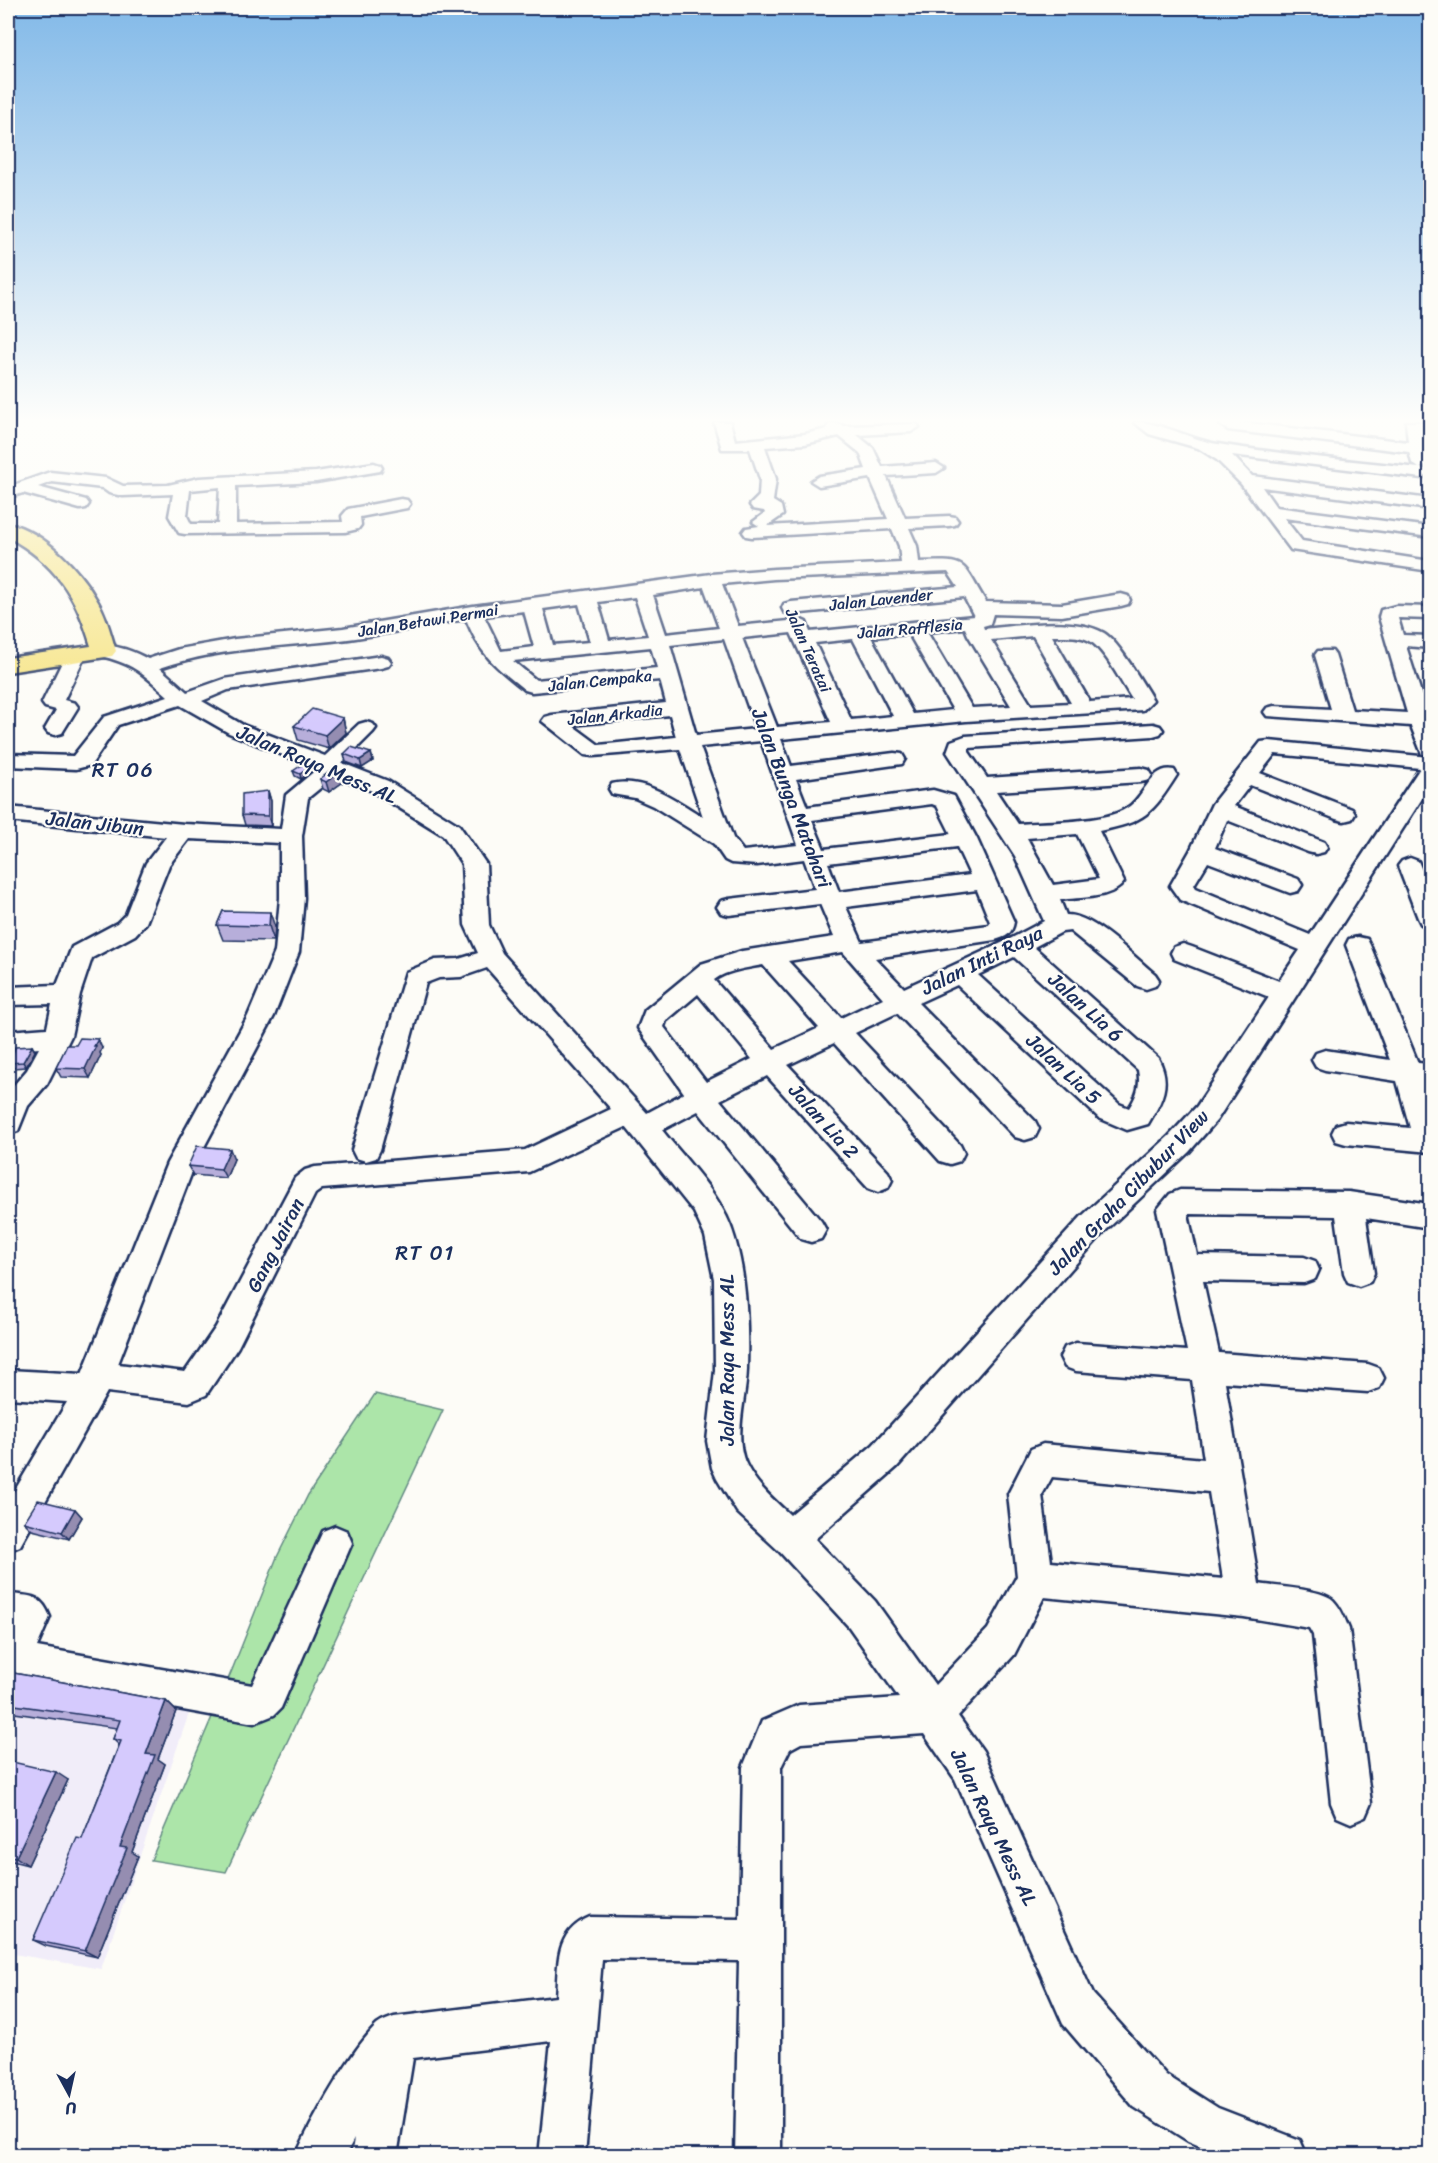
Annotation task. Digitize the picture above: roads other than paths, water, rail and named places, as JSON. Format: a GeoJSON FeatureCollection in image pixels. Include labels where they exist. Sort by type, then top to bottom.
{"type":"FeatureCollection","features":[{"type":"Feature","properties":{"kind":"main road"},"geometry":{"type":"LineString","coordinates":[[8,529],[40,550],[65,573],[87,601],[90,653],[8,665]]}},
{"type":"Feature","properties":{"kind":"street"},"geometry":{"type":"LineString","coordinates":[[181,523],[185,530],[350,527],[352,523]]}},
{"type":"Feature","properties":{"kind":"street"},"geometry":{"type":"LineString","coordinates":[[227,523],[227,529]]}},
{"type":"Feature","properties":{"kind":"street"},"geometry":{"type":"LineString","coordinates":[[763,523],[757,527],[897,523],[908,546],[910,567]]}},
{"type":"Feature","properties":{"kind":"street"},"geometry":{"type":"LineString","coordinates":[[1279,523],[1297,546],[1431,566]]}},
{"type":"Feature","properties":{"kind":"street"},"geometry":{"type":"LineString","coordinates":[[1362,523],[1431,532]]}},
{"type":"Feature","properties":{"kind":"street","name":"Jalan Betawi Permai"},"geometry":{"type":"LineString","coordinates":[[146,666],[179,655],[235,645],[342,634],[473,612],[711,580],[774,574],[948,565]]}},
{"type":"Feature","properties":{"kind":"street","name":"Jalan Rafflesia"},"geometry":{"type":"LineString","coordinates":[[798,624],[859,633],[976,622],[970,591],[957,569],[948,565]]}},
{"type":"Feature","properties":{"kind":"street","name":"Jalan Teratai"},"geometry":{"type":"LineString","coordinates":[[774,574],[844,727]]}},
{"type":"Feature","properties":{"kind":"street","name":"Jalan Bunga Matahari"},"geometry":{"type":"LineString","coordinates":[[711,580],[782,774],[800,815],[830,898],[852,947],[1025,1130]]}},
{"type":"Feature","properties":{"kind":"street"},"geometry":{"type":"LineString","coordinates":[[642,591],[688,742],[722,839],[733,855],[748,859],[966,839]]}},
{"type":"Feature","properties":{"kind":"street","name":"Jalan Lavender"},"geometry":{"type":"LineString","coordinates":[[798,624],[970,591]]}},
{"type":"Feature","properties":{"kind":"street"},"geometry":{"type":"LineString","coordinates":[[586,598],[601,647]]}},
{"type":"Feature","properties":{"kind":"street"},"geometry":{"type":"LineString","coordinates":[[976,622],[1120,600]]}},
{"type":"Feature","properties":{"kind":"street"},"geometry":{"type":"LineString","coordinates":[[532,605],[545,652]]}},
{"type":"Feature","properties":{"kind":"street"},"geometry":{"type":"LineString","coordinates":[[473,612],[485,641],[496,657],[659,641],[798,624]]}},
{"type":"Feature","properties":{"kind":"street"},"geometry":{"type":"LineString","coordinates":[[1431,613],[1396,612],[1388,614],[1406,682],[1426,720],[1431,749]]}},
{"type":"Feature","properties":{"kind":"street"},"geometry":{"type":"LineString","coordinates":[[688,742],[966,715],[1136,706],[1143,700],[1099,638],[1085,634],[976,622]]}},
{"type":"Feature","properties":{"kind":"street"},"geometry":{"type":"LineString","coordinates":[[976,622],[1024,711]]}},
{"type":"Feature","properties":{"kind":"street"},"geometry":{"type":"LineString","coordinates":[[915,627],[966,715]]}},
{"type":"Feature","properties":{"kind":"street"},"geometry":{"type":"LineString","coordinates":[[1039,630],[1084,710]]}},
{"type":"Feature","properties":{"kind":"street"},"geometry":{"type":"LineString","coordinates":[[859,633],[907,722]]}},
{"type":"Feature","properties":{"kind":"street"},"geometry":{"type":"LineString","coordinates":[[1395,640],[1431,642]]}},
{"type":"Feature","properties":{"kind":"street"},"geometry":{"type":"LineString","coordinates":[[55,729],[68,707],[52,703],[90,653]]}},
{"type":"Feature","properties":{"kind":"street","name":"Jalan Raya Mess AL"},"geometry":{"type":"LineString","coordinates":[[90,653],[127,656],[146,666],[184,699],[236,729],[380,786],[451,830],[474,864],[477,925],[492,957],[636,1120],[705,1205],[720,1236],[729,1279],[731,1370],[724,1441],[729,1468],[749,1500],[790,1538],[862,1614],[969,1765],[1078,2009],[1150,2091],[1204,2125],[1284,2156]]}},
{"type":"Feature","properties":{"kind":"street"},"geometry":{"type":"LineString","coordinates":[[1325,655],[1343,716]]}},
{"type":"Feature","properties":{"kind":"street","name":"Jalan Cempaka"},"geometry":{"type":"LineString","coordinates":[[496,657],[532,686],[668,673]]}},
{"type":"Feature","properties":{"kind":"street"},"geometry":{"type":"LineString","coordinates":[[8,760],[76,763],[83,760],[111,721],[224,685],[381,662]]}},
{"type":"Feature","properties":{"kind":"street"},"geometry":{"type":"LineString","coordinates":[[1406,682],[1431,683]]}},
{"type":"Feature","properties":{"kind":"street","name":"Jalan Arkadia"},"geometry":{"type":"LineString","coordinates":[[678,708],[552,721],[593,750],[688,742]]}},
{"type":"Feature","properties":{"kind":"street"},"geometry":{"type":"LineString","coordinates":[[1274,712],[1426,720]]}},
{"type":"Feature","properties":{"kind":"street"},"geometry":{"type":"LineString","coordinates":[[8,1534],[95,1382],[181,1163],[261,1016],[286,952],[292,898],[291,836],[297,795],[330,767],[366,728]]}},
{"type":"Feature","properties":{"kind":"street","name":"Jalan Inti Raya"},"geometry":{"type":"LineString","coordinates":[[636,1120],[702,1097],[770,1062],[1017,946],[1057,924],[1047,894],[1012,832],[958,752],[958,745],[1153,730]]}},
{"type":"Feature","properties":{"kind":"street"},"geometry":{"type":"LineString","coordinates":[[1317,947],[1188,894],[1182,886],[1202,851],[1220,809],[1269,747],[1431,763]]}},
{"type":"Feature","properties":{"kind":"street"},"geometry":{"type":"LineString","coordinates":[[782,774],[894,759]]}},
{"type":"Feature","properties":{"kind":"street","name":"Jalan Graha Cibubur View"},"geometry":{"type":"LineString","coordinates":[[790,1538],[885,1456],[1092,1225],[1194,1129],[1286,994],[1431,770]]}},
{"type":"Feature","properties":{"kind":"street"},"geometry":{"type":"LineString","coordinates":[[981,785],[1141,775]]}},
{"type":"Feature","properties":{"kind":"street"},"geometry":{"type":"LineString","coordinates":[[1012,832],[1085,826],[1130,818],[1148,804],[1166,775]]}},
{"type":"Feature","properties":{"kind":"street"},"geometry":{"type":"LineString","coordinates":[[1245,775],[1344,814]]}},
{"type":"Feature","properties":{"kind":"street"},"geometry":{"type":"LineString","coordinates":[[620,789],[640,792],[661,801],[722,839]]}},
{"type":"Feature","properties":{"kind":"street"},"geometry":{"type":"LineString","coordinates":[[800,815],[938,797],[946,801],[966,839],[1002,922],[998,930],[742,960],[710,970],[654,1017],[651,1028],[702,1097],[811,1230]]}},
{"type":"Feature","properties":{"kind":"street"},"geometry":{"type":"LineString","coordinates":[[1220,809],[1316,847]]}},
{"type":"Feature","properties":{"kind":"street","name":"Jalan Jibun"},"geometry":{"type":"LineString","coordinates":[[8,814],[182,833],[251,837],[291,836]]}},
{"type":"Feature","properties":{"kind":"street"},"geometry":{"type":"LineString","coordinates":[[1047,894],[1105,886],[1112,882],[1085,826]]}},
{"type":"Feature","properties":{"kind":"street"},"geometry":{"type":"LineString","coordinates":[[10,1109],[37,1077],[58,1036],[67,994],[81,953],[126,929],[136,917],[158,863],[182,833]]}},
{"type":"Feature","properties":{"kind":"street"},"geometry":{"type":"LineString","coordinates":[[1202,851],[1290,885]]}},
{"type":"Feature","properties":{"kind":"street"},"geometry":{"type":"LineString","coordinates":[[1410,866],[1431,918]]}},
{"type":"Feature","properties":{"kind":"street"},"geometry":{"type":"LineString","coordinates":[[729,907],[985,881]]}},
{"type":"Feature","properties":{"kind":"street"},"geometry":{"type":"LineString","coordinates":[[1057,924],[1073,923],[1080,926],[1146,980]]}},
{"type":"Feature","properties":{"kind":"street"},"geometry":{"type":"LineString","coordinates":[[1346,1133],[1429,1142],[1419,1073],[1358,945]]}},
{"type":"Feature","properties":{"kind":"street","name":"Jalan Lia 6"},"geometry":{"type":"LineString","coordinates":[[1017,946],[1145,1060],[1152,1071]]}},
{"type":"Feature","properties":{"kind":"street"},"geometry":{"type":"LineString","coordinates":[[1183,953],[1286,994]]}},
{"type":"Feature","properties":{"kind":"street"},"geometry":{"type":"LineString","coordinates":[[769,956],[950,1153]]}},
{"type":"Feature","properties":{"kind":"street"},"geometry":{"type":"LineString","coordinates":[[366,1149],[415,978],[435,969],[461,968],[492,957]]}},
{"type":"Feature","properties":{"kind":"street","name":"Jalan Lia 5"},"geometry":{"type":"LineString","coordinates":[[959,972],[1109,1111],[1119,1117],[1127,1119],[1138,1116],[1152,1096],[1152,1071]]}},
{"type":"Feature","properties":{"kind":"street","name":"Jalan Lia 2"},"geometry":{"type":"LineString","coordinates":[[699,979],[770,1062],[878,1180]]}},
{"type":"Feature","properties":{"kind":"street"},"geometry":{"type":"LineString","coordinates":[[8,996],[67,994]]}},
{"type":"Feature","properties":{"kind":"street"},"geometry":{"type":"LineString","coordinates":[[8,1041],[58,1036]]}},
{"type":"Feature","properties":{"kind":"street"},"geometry":{"type":"LineString","coordinates":[[1325,1060],[1419,1073]]}},
{"type":"Feature","properties":{"kind":"street","name":"Gang Jairan"},"geometry":{"type":"LineString","coordinates":[[95,1382],[189,1387],[195,1385],[227,1337],[305,1186],[315,1178],[529,1161],[636,1120]]}},
{"type":"Feature","properties":{"kind":"street"},"geometry":{"type":"LineString","coordinates":[[1244,1599],[1206,1365],[1172,1210],[1180,1202],[1349,1204],[1431,1216]]}},
{"type":"Feature","properties":{"kind":"street"},"geometry":{"type":"LineString","coordinates":[[1349,1204],[1359,1273]]}},
{"type":"Feature","properties":{"kind":"street"},"geometry":{"type":"LineString","coordinates":[[1186,1268],[1304,1270]]}},
{"type":"Feature","properties":{"kind":"street"},"geometry":{"type":"LineString","coordinates":[[1076,1358],[1206,1365],[1368,1378]]}},
{"type":"Feature","properties":{"kind":"street"},"geometry":{"type":"LineString","coordinates":[[8,1384],[95,1382]]}},
{"type":"Feature","properties":{"kind":"street"},"geometry":{"type":"LineString","coordinates":[[758,2156],[762,1767],[776,1735],[799,1724],[934,1714],[1002,1642],[1035,1578],[1025,1494],[1043,1460],[1224,1477]]}},
{"type":"Feature","properties":{"kind":"street"},"geometry":{"type":"LineString","coordinates":[[8,1612],[30,1614],[32,1617],[12,1659],[14,1662],[254,1704],[261,1702],[268,1695],[335,1543]]}},
{"type":"Feature","properties":{"kind":"street"},"geometry":{"type":"LineString","coordinates":[[1035,1578],[1244,1599],[1319,1612],[1331,1629],[1350,1803]]}},
{"type":"Feature","properties":{"kind":"street"},"geometry":{"type":"LineString","coordinates":[[562,2156],[582,1948],[591,1938],[759,1940]]}},
{"type":"Feature","properties":{"kind":"street"},"geometry":{"type":"LineString","coordinates":[[330,2138],[369,2069],[394,2038],[575,2016]]}},
{"type":"Feature","properties":{"kind":"street"},"geometry":{"type":"LineString","coordinates":[[374,2156],[394,2038]]}},
{"type":"Feature","properties":{"kind":"district","name":"RT 06"},"geometry":{"type":"Point","coordinates":[123,770]}},
{"type":"Feature","properties":{"kind":"district","name":"RT 01"},"geometry":{"type":"Point","coordinates":[425,1253]}}]}
